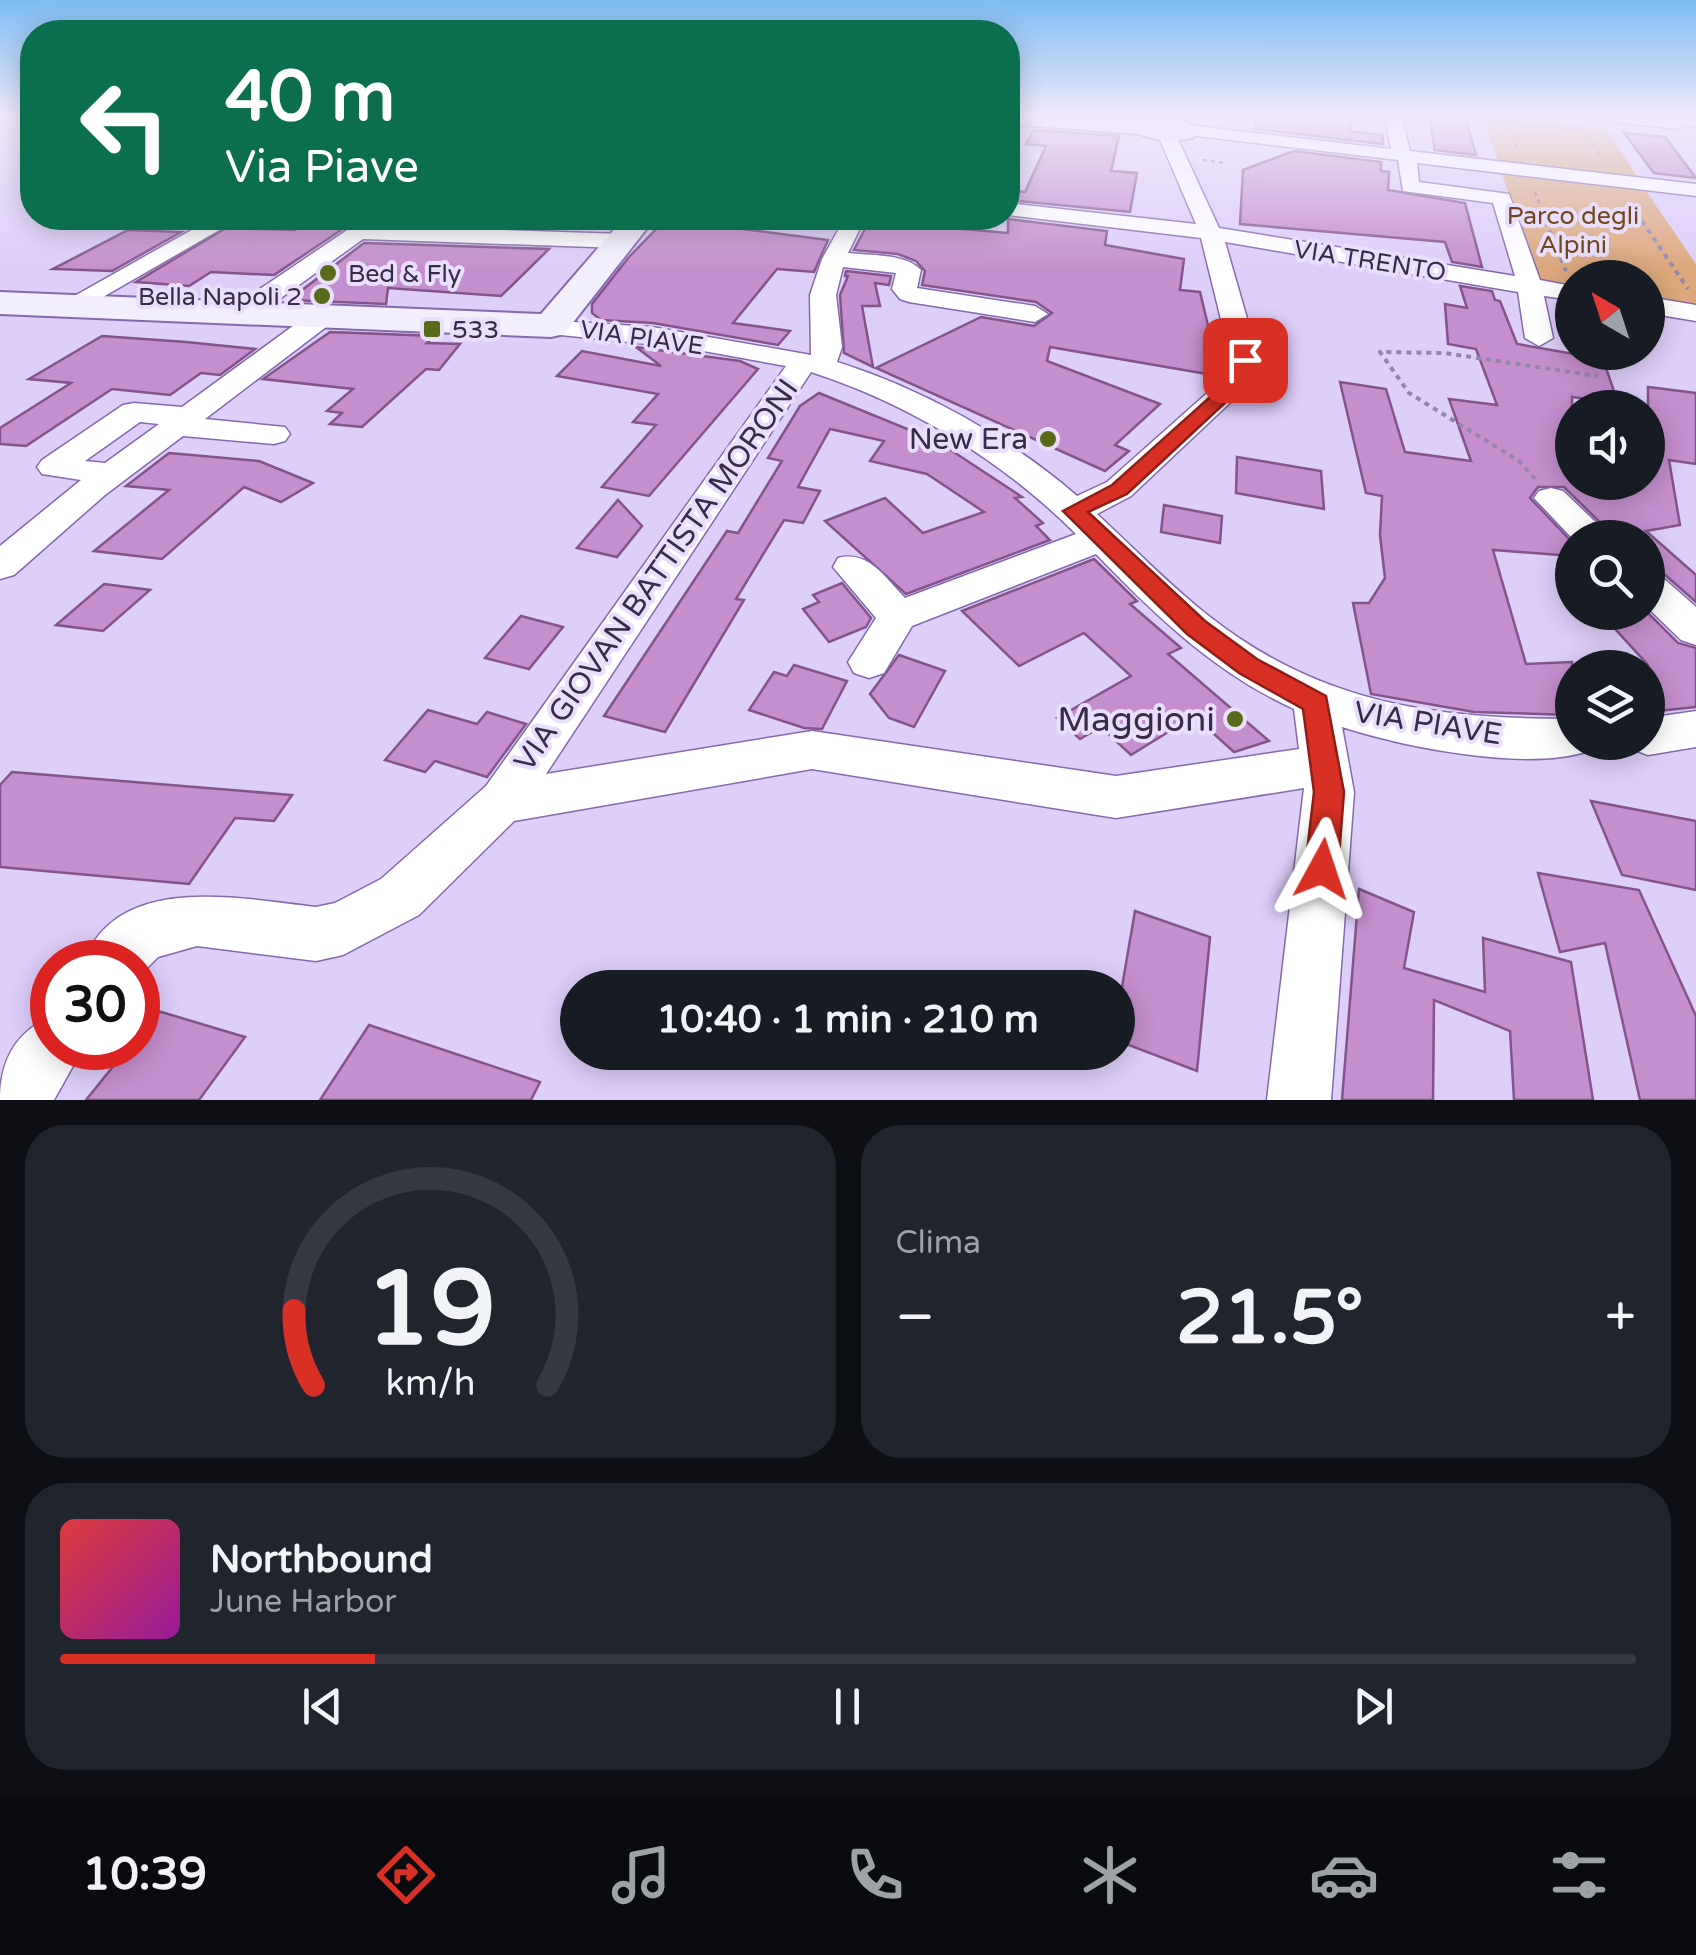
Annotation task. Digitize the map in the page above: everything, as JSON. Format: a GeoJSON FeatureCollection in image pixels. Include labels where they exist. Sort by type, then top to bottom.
{"type":"FeatureCollection","features":[{"type":"Feature","properties":{"kind":"street"},"geometry":{"type":"LineString","coordinates":[[1074,511],[1120,489],[1236,383],[1245,360],[1211,234],[1182,166]]}},
{"type":"Feature","properties":{"kind":"street"},"geometry":{"type":"LineString","coordinates":[[1406,166],[1410,187],[1502,198],[1530,286],[1540,338]]}},
{"type":"Feature","properties":{"kind":"street"},"geometry":{"type":"LineString","coordinates":[[1495,166],[1696,190]]}},
{"type":"Feature","properties":{"kind":"street","name":"VIA TRENTO"},"geometry":{"type":"LineString","coordinates":[[1020,211],[1211,234],[1530,286],[1555,285]]}},
{"type":"Feature","properties":{"kind":"street"},"geometry":{"type":"LineString","coordinates":[[68,307],[203,230]]}},
{"type":"Feature","properties":{"kind":"street"},"geometry":{"type":"LineString","coordinates":[[242,314],[363,230]]}},
{"type":"Feature","properties":{"kind":"street"},"geometry":{"type":"LineString","coordinates":[[551,326],[629,230]]}},
{"type":"Feature","properties":{"kind":"street"},"geometry":{"type":"LineString","coordinates":[[812,364],[828,347],[823,294],[844,230]]}},
{"type":"Feature","properties":{"kind":"street"},"geometry":{"type":"LineString","coordinates":[[834,260],[901,266],[909,270],[904,289],[909,294],[1035,314]]}},
{"type":"Feature","properties":{"kind":"street","name":"VIA PIAVE"},"geometry":{"type":"LineString","coordinates":[[0,303],[599,329],[812,364],[889,395],[1001,454],[1074,511],[1196,628],[1248,666],[1316,703],[1377,721],[1473,735],[1555,737]]}},
{"type":"Feature","properties":{"kind":"street"},"geometry":{"type":"LineString","coordinates":[[1665,308],[1696,313]]}},
{"type":"Feature","properties":{"kind":"street"},"geometry":{"type":"LineString","coordinates":[[0,566],[102,481],[320,318]]}},
{"type":"Feature","properties":{"kind":"street","name":"VIA GIOVAN BATTISTA MORONI"},"geometry":{"type":"LineString","coordinates":[[136,940],[165,926],[197,920],[316,934],[343,928],[400,897],[505,795],[812,364]]}},
{"type":"Feature","properties":{"kind":"street"},"geometry":{"type":"LineString","coordinates":[[102,481],[54,467],[134,412],[274,434]]}},
{"type":"Feature","properties":{"kind":"street"},"geometry":{"type":"LineString","coordinates":[[0,548],[102,481]]}},
{"type":"Feature","properties":{"kind":"street"},"geometry":{"type":"LineString","coordinates":[[1551,498],[1575,520]]}},
{"type":"Feature","properties":{"kind":"street"},"geometry":{"type":"LineString","coordinates":[[868,662],[898,616],[1102,538]]}},
{"type":"Feature","properties":{"kind":"street"},"geometry":{"type":"LineString","coordinates":[[852,567],[898,616]]}},
{"type":"Feature","properties":{"kind":"street"},"geometry":{"type":"LineString","coordinates":[[1665,602],[1696,630]]}},
{"type":"Feature","properties":{"kind":"street"},"geometry":{"type":"LineString","coordinates":[[1300,1100],[1329,792],[1316,703]]}},
{"type":"Feature","properties":{"kind":"street"},"geometry":{"type":"LineString","coordinates":[[505,795],[812,750],[1116,797],[1327,765]]}},
{"type":"Feature","properties":{"kind":"street"},"geometry":{"type":"LineString","coordinates":[[17,1100],[36,1070]]}},
{"type":"Feature","properties":{"kind":"path"},"geometry":{"type":"LineString","coordinates":[[1546,166],[1623,193],[1692,296],[1678,293]]}},
{"type":"Feature","properties":{"kind":"path"},"geometry":{"type":"LineString","coordinates":[[1561,260],[1531,182],[1605,166]]}},
{"type":"Feature","properties":{"kind":"path"},"geometry":{"type":"LineString","coordinates":[[1551,498],[1520,461],[1409,394],[1380,352],[1444,353],[1596,376]]}},
{"type":"Feature","properties":{"kind":"green space"},"geometry":{"type":"Polygon","coordinates":[[[1528,166],[1631,166],[1639,179],[1528,166]]]}},
{"type":"Feature","properties":{"kind":"green space","name":"Parco degli Alpini"},"geometry":{"type":"Polygon","coordinates":[[[1501,171],[1644,188],[1696,264],[1696,309],[1665,304],[1665,260],[1555,260],[1555,286],[1539,284],[1501,171]]]}},
{"type":"Feature","properties":{"kind":"building"},"geometry":{"type":"Polygon","coordinates":[[[1037,166],[1112,166],[1111,171],[1137,173],[1130,212],[1020,201],[1020,191],[1025,192],[1037,166]]]}},
{"type":"Feature","properties":{"kind":"building"},"geometry":{"type":"Polygon","coordinates":[[[1253,166],[1381,166],[1381,171],[1389,172],[1388,190],[1465,203],[1482,267],[1452,262],[1445,242],[1240,224],[1243,170],[1253,166]]]}},
{"type":"Feature","properties":{"kind":"building"},"geometry":{"type":"Polygon","coordinates":[[[1649,166],[1687,166],[1696,178],[1654,173],[1649,166]]]}},
{"type":"Feature","properties":{"kind":"building"},"geometry":{"type":"Polygon","coordinates":[[[1020,220],[1107,231],[1105,245],[1184,259],[1180,290],[1200,292],[1212,342],[1207,374],[1050,347],[1047,361],[1160,404],[1115,445],[1129,451],[1105,471],[876,368],[981,317],[1034,326],[1052,313],[1036,302],[922,285],[925,271],[916,261],[898,254],[854,250],[864,230],[1020,230],[1020,220]]]}},
{"type":"Feature","properties":{"kind":"building"},"geometry":{"type":"Polygon","coordinates":[[[128,230],[181,232],[112,271],[53,269],[128,230]]]}},
{"type":"Feature","properties":{"kind":"building"},"geometry":{"type":"Polygon","coordinates":[[[223,230],[341,230],[274,275],[211,272],[189,286],[136,282],[223,230]]]}},
{"type":"Feature","properties":{"kind":"building"},"geometry":{"type":"Polygon","coordinates":[[[655,230],[751,230],[828,240],[814,272],[777,269],[733,323],[790,331],[778,345],[653,323],[601,320],[592,313],[592,304],[655,230]]]}},
{"type":"Feature","properties":{"kind":"building"},"geometry":{"type":"Polygon","coordinates":[[[364,243],[549,249],[501,296],[388,288],[386,304],[289,300],[364,243]]]}},
{"type":"Feature","properties":{"kind":"building"},"geometry":{"type":"Polygon","coordinates":[[[846,271],[891,276],[889,285],[875,283],[880,306],[862,306],[873,367],[844,353],[840,295],[848,276],[846,271]]]}},
{"type":"Feature","properties":{"kind":"building"},"geometry":{"type":"Polygon","coordinates":[[[1460,286],[1492,291],[1517,344],[1555,351],[1555,370],[1607,370],[1614,390],[1555,390],[1555,487],[1538,487],[1530,498],[1555,524],[1555,555],[1493,550],[1526,664],[1555,663],[1555,714],[1474,712],[1371,694],[1353,603],[1369,603],[1385,578],[1380,535],[1382,496],[1366,493],[1340,382],[1386,389],[1405,452],[1471,461],[1449,399],[1497,405],[1476,349],[1448,344],[1445,304],[1467,308],[1460,286]]]}},
{"type":"Feature","properties":{"kind":"building"},"geometry":{"type":"Polygon","coordinates":[[[330,332],[435,336],[427,343],[460,344],[439,370],[426,369],[362,427],[330,424],[342,413],[327,411],[353,389],[263,379],[330,332]]]}},
{"type":"Feature","properties":{"kind":"building"},"geometry":{"type":"Polygon","coordinates":[[[102,336],[255,349],[220,375],[201,373],[170,395],[112,389],[26,446],[0,444],[0,428],[71,383],[29,379],[102,336]]]}},
{"type":"Feature","properties":{"kind":"building"},"geometry":{"type":"Polygon","coordinates":[[[636,347],[740,361],[758,369],[649,496],[602,487],[656,425],[633,422],[658,394],[557,376],[582,351],[661,366],[636,347]]]}},
{"type":"Feature","properties":{"kind":"building"},"geometry":{"type":"Polygon","coordinates":[[[1648,387],[1696,393],[1696,464],[1669,460],[1680,525],[1665,528],[1665,520],[1598,520],[1577,500],[1665,500],[1665,390],[1648,387]]]}},
{"type":"Feature","properties":{"kind":"building"},"geometry":{"type":"Polygon","coordinates":[[[819,393],[937,441],[1022,497],[1015,498],[1043,523],[1036,526],[1050,540],[906,594],[825,521],[885,498],[923,533],[984,512],[927,474],[870,461],[884,441],[830,429],[798,487],[820,491],[803,523],[784,520],[736,599],[744,600],[665,732],[604,716],[727,531],[738,533],[782,461],[768,458],[800,406],[819,393]]]}},
{"type":"Feature","properties":{"kind":"building"},"geometry":{"type":"Polygon","coordinates":[[[169,453],[259,461],[313,483],[281,502],[244,487],[162,559],[94,551],[169,490],[126,486],[169,453]]]}},
{"type":"Feature","properties":{"kind":"building"},"geometry":{"type":"Polygon","coordinates":[[[1237,457],[1321,471],[1324,509],[1236,493],[1237,457]]]}},
{"type":"Feature","properties":{"kind":"building"},"geometry":{"type":"Polygon","coordinates":[[[618,500],[642,526],[617,557],[577,548],[618,500]]]}},
{"type":"Feature","properties":{"kind":"building"},"geometry":{"type":"Polygon","coordinates":[[[1164,505],[1222,516],[1220,543],[1161,532],[1164,505]]]}},
{"type":"Feature","properties":{"kind":"building"},"geometry":{"type":"Polygon","coordinates":[[[1665,548],[1696,575],[1696,602],[1665,575],[1665,548]]]}},
{"type":"Feature","properties":{"kind":"building"},"geometry":{"type":"Polygon","coordinates":[[[1094,559],[1137,601],[1130,604],[1181,648],[1168,654],[1269,741],[1234,752],[1194,716],[1131,755],[1101,727],[1080,739],[1057,718],[1131,676],[1084,633],[1019,666],[962,611],[1094,559]]]}},
{"type":"Feature","properties":{"kind":"building"},"geometry":{"type":"Polygon","coordinates":[[[842,583],[871,618],[866,627],[829,642],[803,609],[819,602],[813,595],[842,583]]]}},
{"type":"Feature","properties":{"kind":"building"},"geometry":{"type":"Polygon","coordinates":[[[104,584],[150,590],[103,631],[56,625],[104,584]]]}},
{"type":"Feature","properties":{"kind":"building"},"geometry":{"type":"Polygon","coordinates":[[[521,616],[563,627],[529,669],[485,658],[521,616]]]}},
{"type":"Feature","properties":{"kind":"building"},"geometry":{"type":"Polygon","coordinates":[[[1616,630],[1665,630],[1678,643],[1696,648],[1696,707],[1665,710],[1665,650],[1634,650],[1616,630]]]}},
{"type":"Feature","properties":{"kind":"building"},"geometry":{"type":"Polygon","coordinates":[[[899,655],[945,671],[914,727],[889,718],[870,694],[899,655]]]}},
{"type":"Feature","properties":{"kind":"building"},"geometry":{"type":"Polygon","coordinates":[[[794,665],[847,681],[822,729],[804,728],[749,710],[774,672],[787,676],[794,665]]]}},
{"type":"Feature","properties":{"kind":"building"},"geometry":{"type":"Polygon","coordinates":[[[428,710],[477,724],[487,712],[526,724],[487,777],[435,761],[425,772],[385,760],[428,710]]]}},
{"type":"Feature","properties":{"kind":"building"},"geometry":{"type":"Polygon","coordinates":[[[12,772],[292,795],[274,821],[235,818],[189,884],[0,867],[0,785],[12,772]]]}},
{"type":"Feature","properties":{"kind":"building"},"geometry":{"type":"Polygon","coordinates":[[[1591,801],[1696,821],[1696,890],[1622,875],[1591,801]]]}},
{"type":"Feature","properties":{"kind":"building"},"geometry":{"type":"Polygon","coordinates":[[[1538,873],[1639,890],[1696,1016],[1696,1100],[1640,1100],[1605,943],[1560,952],[1538,873]]]}},
{"type":"Feature","properties":{"kind":"building"},"geometry":{"type":"Polygon","coordinates":[[[1359,889],[1414,912],[1404,968],[1485,992],[1483,938],[1571,962],[1593,1100],[1514,1100],[1510,1031],[1434,1000],[1433,1100],[1342,1100],[1359,889]]]}},
{"type":"Feature","properties":{"kind":"building"},"geometry":{"type":"Polygon","coordinates":[[[1135,911],[1210,937],[1197,1071],[1135,1047],[1135,970],[1125,970],[1135,911]]]}},
{"type":"Feature","properties":{"kind":"building"},"geometry":{"type":"Polygon","coordinates":[[[160,1012],[245,1037],[199,1100],[86,1100],[110,1070],[160,1070],[160,1012]]]}},
{"type":"Feature","properties":{"kind":"building"},"geometry":{"type":"Polygon","coordinates":[[[369,1025],[540,1082],[531,1100],[320,1100],[369,1025]]]}},
{"type":"Feature","properties":{"kind":"place","name":"Bed & Fly"},"geometry":{"type":"Point","coordinates":[328,273]}},
{"type":"Feature","properties":{"kind":"place","name":"Bella Napoli 2"},"geometry":{"type":"Point","coordinates":[322,296]}},
{"type":"Feature","properties":{"kind":"place","name":"533"},"geometry":{"type":"Point","coordinates":[432,329]}},
{"type":"Feature","properties":{"kind":"place","name":"New Era"},"geometry":{"type":"Point","coordinates":[1048,439]}},
{"type":"Feature","properties":{"kind":"place","name":"Maggioni"},"geometry":{"type":"Point","coordinates":[1235,719]}},
{"type":"Feature","properties":{"kind":"route"},"geometry":{"type":"LineString","coordinates":[[1245,360],[1236,383],[1120,489],[1074,511],[1196,628],[1248,666],[1316,703],[1329,792],[1322,869]]}}]}
